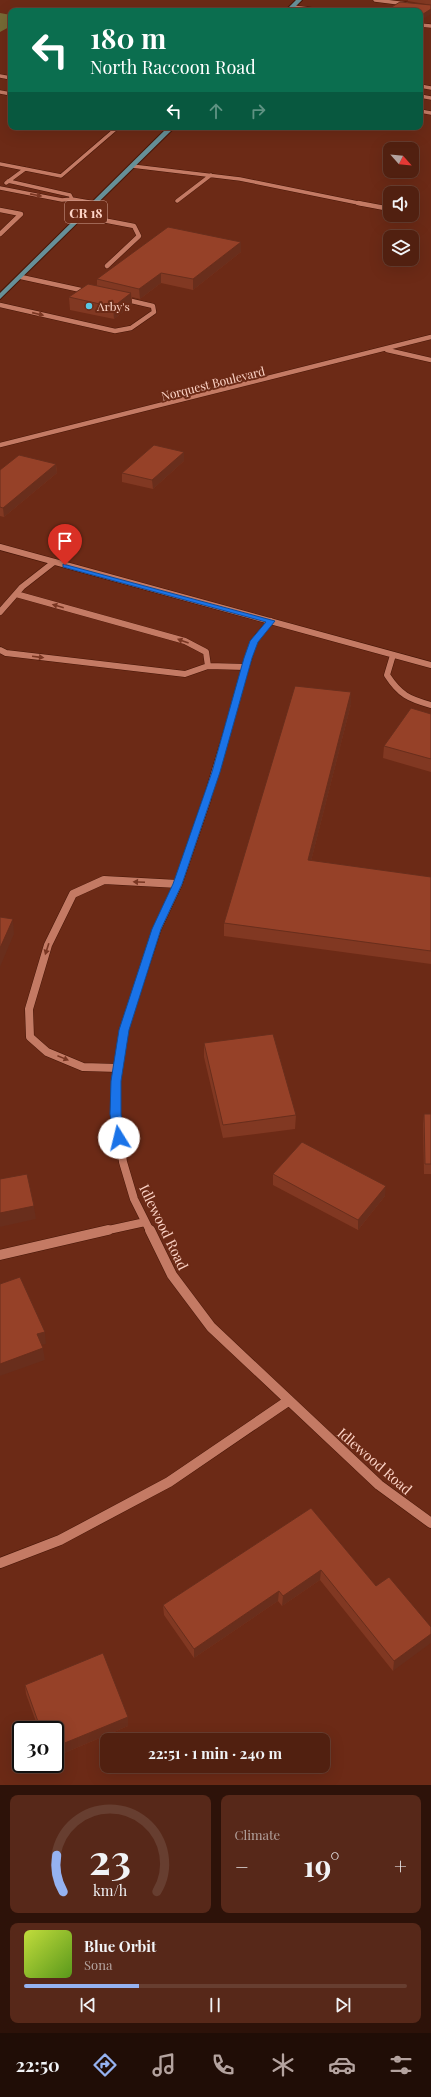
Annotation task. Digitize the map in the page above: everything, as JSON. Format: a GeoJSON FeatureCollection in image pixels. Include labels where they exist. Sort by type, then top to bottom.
{"type":"FeatureCollection","features":[{"type":"Feature","properties":{"kind":"main road"},"geometry":{"type":"LineString","coordinates":[[291,8],[299,0]]}},
{"type":"Feature","properties":{"kind":"main road","name":"CR 18"},"geometry":{"type":"LineString","coordinates":[[0,298],[169,130]]}},
{"type":"Feature","properties":{"kind":"street"},"geometry":{"type":"LineString","coordinates":[[375,0],[410,5]]}},
{"type":"Feature","properties":{"kind":"street"},"geometry":{"type":"LineString","coordinates":[[385,0],[416,5]]}},
{"type":"Feature","properties":{"kind":"street"},"geometry":{"type":"LineString","coordinates":[[0,164],[61,176],[115,130]]}},
{"type":"Feature","properties":{"kind":"street"},"geometry":{"type":"LineString","coordinates":[[132,166],[211,175],[383,208]]}},
{"type":"Feature","properties":{"kind":"street"},"geometry":{"type":"LineString","coordinates":[[1,186],[25,169]]}},
{"type":"Feature","properties":{"kind":"street"},"geometry":{"type":"LineString","coordinates":[[177,201],[211,175]]}},
{"type":"Feature","properties":{"kind":"street"},"geometry":{"type":"LineString","coordinates":[[8,181],[70,195],[72,199]]}},
{"type":"Feature","properties":{"kind":"street"},"geometry":{"type":"LineString","coordinates":[[1,186],[62,200],[72,199],[95,204]]}},
{"type":"Feature","properties":{"kind":"street"},"geometry":{"type":"LineString","coordinates":[[0,210],[21,214],[0,234]]}},
{"type":"Feature","properties":{"kind":"street"},"geometry":{"type":"LineString","coordinates":[[82,216],[134,226],[139,236],[107,266]]}},
{"type":"Feature","properties":{"kind":"street"},"geometry":{"type":"LineString","coordinates":[[21,277],[100,294]]}},
{"type":"Feature","properties":{"kind":"street"},"geometry":{"type":"LineString","coordinates":[[0,305],[115,331],[126,332],[154,312],[153,306],[115,297]]}},
{"type":"Feature","properties":{"kind":"street","name":"Norquest Boulevard"},"geometry":{"type":"LineString","coordinates":[[0,445],[385,350],[431,337]]}},
{"type":"Feature","properties":{"kind":"street"},"geometry":{"type":"LineString","coordinates":[[385,350],[431,360]]}},
{"type":"Feature","properties":{"kind":"street"},"geometry":{"type":"LineString","coordinates":[[0,547],[431,665]]}},
{"type":"Feature","properties":{"kind":"street"},"geometry":{"type":"LineString","coordinates":[[0,612],[22,587],[54,562]]}},
{"type":"Feature","properties":{"kind":"street"},"geometry":{"type":"LineString","coordinates":[[16,594],[185,641],[206,652],[208,666]]}},
{"type":"Feature","properties":{"kind":"street","name":"Idlewood Road"},"geometry":{"type":"LineString","coordinates":[[271,621],[254,641],[216,772],[178,884],[157,929],[124,1030],[118,1068],[116,1114],[123,1162],[134,1199],[172,1275],[211,1327],[379,1485],[431,1523]]}},
{"type":"Feature","properties":{"kind":"street"},"geometry":{"type":"LineString","coordinates":[[0,650],[6,653],[185,674],[208,666],[246,667]]}},
{"type":"Feature","properties":{"kind":"street"},"geometry":{"type":"LineString","coordinates":[[393,654],[387,675],[395,689],[405,698],[431,705]]}},
{"type":"Feature","properties":{"kind":"street"},"geometry":{"type":"LineString","coordinates":[[118,1068],[83,1067],[47,1052],[30,1037],[29,1009],[48,945],[73,894],[104,880],[178,884]]}},
{"type":"Feature","properties":{"kind":"street"},"geometry":{"type":"LineString","coordinates":[[0,1255],[145,1222]]}},
{"type":"Feature","properties":{"kind":"street"},"geometry":{"type":"LineString","coordinates":[[0,1563],[60,1540],[169,1482],[288,1401]]}},
{"type":"Feature","properties":{"kind":"shaded area"},"geometry":{"type":"Polygon","coordinates":[[[0,13],[8,14],[8,28],[0,32],[0,13]]]}},
{"type":"Feature","properties":{"kind":"building"},"geometry":{"type":"Polygon","coordinates":[[[400,2],[431,5],[431,9],[423,14],[423,8],[390,8],[400,2]]]}},
{"type":"Feature","properties":{"kind":"building"},"geometry":{"type":"Polygon","coordinates":[[[168,227],[241,242],[193,279],[161,273],[139,289],[97,279],[168,227]]]}},
{"type":"Feature","properties":{"kind":"building"},"geometry":{"type":"Polygon","coordinates":[[[88,284],[131,293],[113,307],[69,297],[88,284]]]}},
{"type":"Feature","properties":{"kind":"building"},"geometry":{"type":"Polygon","coordinates":[[[154,445],[184,452],[152,480],[122,473],[154,445]]]}},
{"type":"Feature","properties":{"kind":"building"},"geometry":{"type":"Polygon","coordinates":[[[19,455],[56,464],[3,508],[0,507],[0,470],[19,455]]]}},
{"type":"Feature","properties":{"kind":"building"},"geometry":{"type":"Polygon","coordinates":[[[295,686],[351,692],[308,860],[431,877],[431,951],[224,923],[295,686]]]}},
{"type":"Feature","properties":{"kind":"building"},"geometry":{"type":"Polygon","coordinates":[[[411,708],[431,714],[431,759],[384,746],[411,708]]]}},
{"type":"Feature","properties":{"kind":"building"},"geometry":{"type":"Polygon","coordinates":[[[0,917],[13,919],[0,948],[0,917]]]}},
{"type":"Feature","properties":{"kind":"building"},"geometry":{"type":"Polygon","coordinates":[[[273,1034],[296,1115],[223,1125],[204,1043],[273,1034]]]}},
{"type":"Feature","properties":{"kind":"building"},"geometry":{"type":"Polygon","coordinates":[[[424,1114],[431,1114],[431,1164],[425,1164],[424,1114]]]}},
{"type":"Feature","properties":{"kind":"building"},"geometry":{"type":"Polygon","coordinates":[[[302,1142],[386,1186],[358,1220],[273,1174],[302,1142]]]}},
{"type":"Feature","properties":{"kind":"building"},"geometry":{"type":"Polygon","coordinates":[[[27,1174],[34,1206],[0,1213],[0,1179],[27,1174]]]}},
{"type":"Feature","properties":{"kind":"building"},"geometry":{"type":"Polygon","coordinates":[[[20,1277],[45,1332],[37,1334],[43,1348],[0,1364],[0,1284],[20,1277]]]}},
{"type":"Feature","properties":{"kind":"building"},"geometry":{"type":"Polygon","coordinates":[[[311,1508],[376,1586],[389,1577],[431,1627],[431,1634],[394,1661],[321,1570],[283,1596],[279,1591],[194,1649],[163,1605],[311,1508]]]}},
{"type":"Feature","properties":{"kind":"building"},"geometry":{"type":"Polygon","coordinates":[[[103,1653],[128,1717],[64,1743],[64,1721],[38,1721],[25,1685],[103,1653]]]}},
{"type":"Feature","properties":{"kind":"place","name":"Arby's"},"geometry":{"type":"Point","coordinates":[89,306]}},
{"type":"Feature","properties":{"kind":"route"},"geometry":{"type":"LineString","coordinates":[[65,565],[271,621],[254,641],[216,772],[178,884],[157,929],[124,1030],[116,1081],[116,1114],[119,1138]]}}]}
